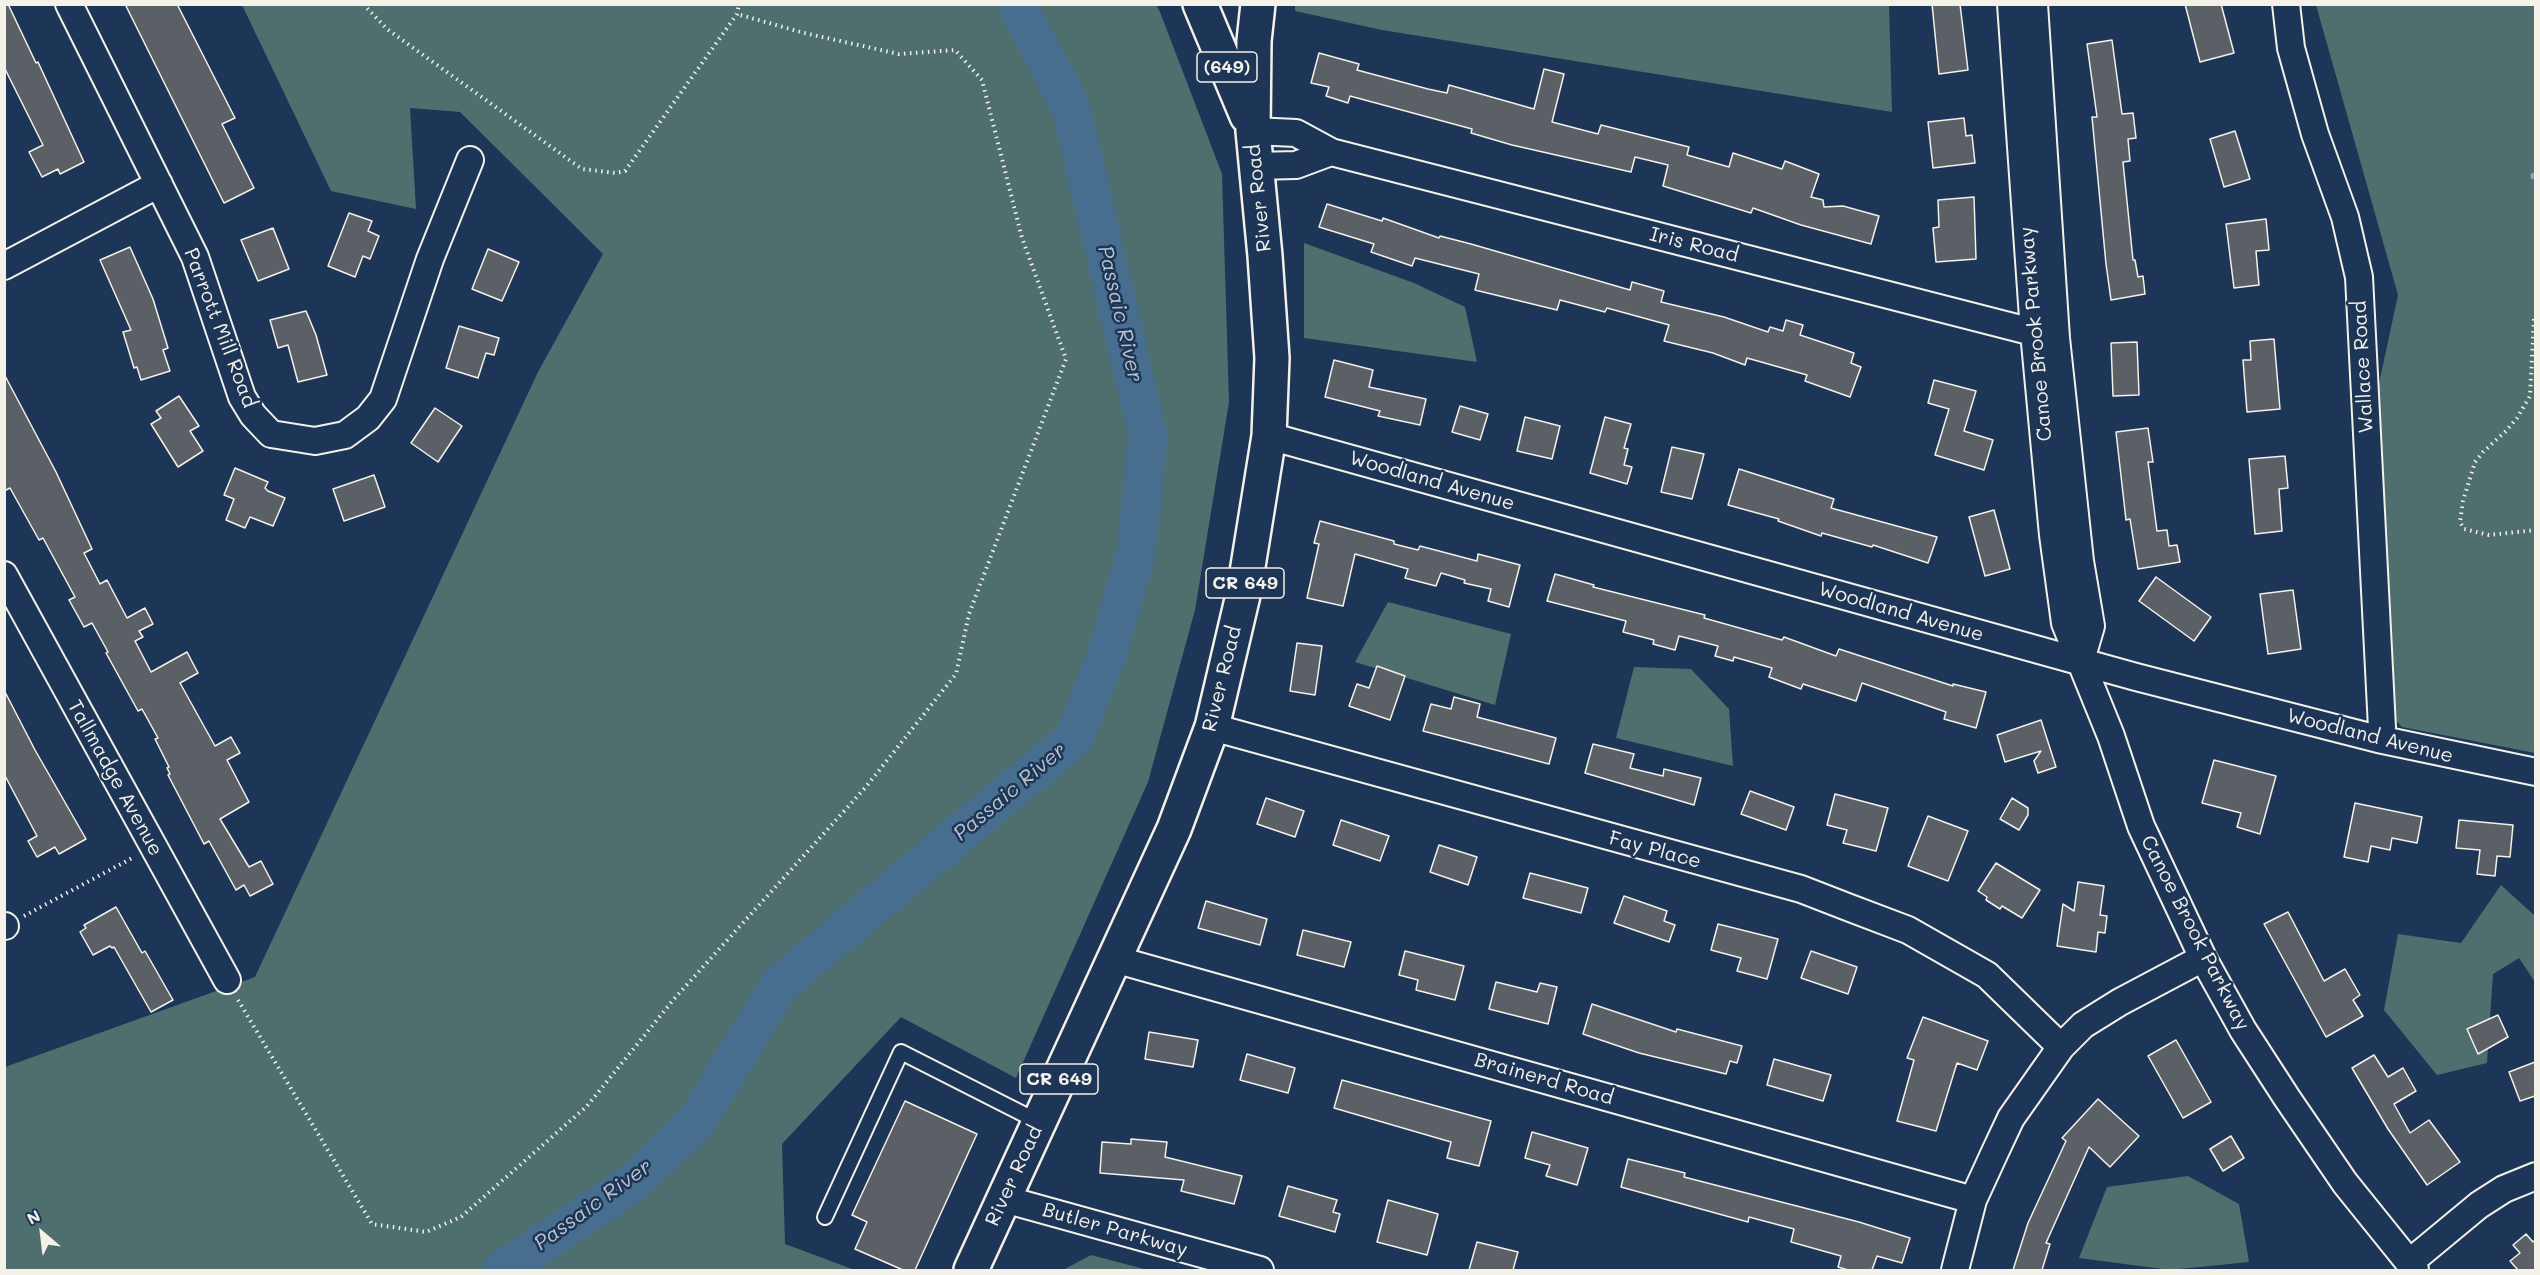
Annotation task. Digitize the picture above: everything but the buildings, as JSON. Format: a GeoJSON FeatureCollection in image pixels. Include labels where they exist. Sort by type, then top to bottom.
{"type":"FeatureCollection","features":[{"type":"Feature","properties":{"kind":"main road","name":"(649)"},"geometry":{"type":"LineString","coordinates":[[1200,4],[1253,131]]}},
{"type":"Feature","properties":{"kind":"main road","name":"(649)"},"geometry":{"type":"LineString","coordinates":[[1241,4],[1254,41]]}},
{"type":"Feature","properties":{"kind":"main road","name":"River Road"},"geometry":{"type":"LineString","coordinates":[[970,1270],[1174,829],[1212,728],[1244,591],[1269,436],[1272,358],[1253,131],[1254,41],[1258,4]]}},
{"type":"Feature","properties":{"kind":"street","name":"Parrott Mill Road"},"geometry":{"type":"LineString","coordinates":[[69,4],[195,257],[242,397],[253,415],[271,434],[315,441],[345,435],[368,418],[383,399],[430,259],[470,160]]}},
{"type":"Feature","properties":{"kind":"street","name":"Canoe Brook Parkway"},"geometry":{"type":"LineString","coordinates":[[2010,4],[2045,335],[2091,626],[2081,660],[2111,736],[2141,826],[2203,958],[2243,1030],[2287,1098],[2345,1183],[2412,1267]]}},
{"type":"Feature","properties":{"kind":"street","name":"Canoe Brook Parkway"},"geometry":{"type":"LineString","coordinates":[[2034,4],[2045,335]]}},
{"type":"Feature","properties":{"kind":"street","name":"Wallace Road"},"geometry":{"type":"LineString","coordinates":[[2286,4],[2291,48],[2315,134],[2345,217],[2359,277],[2382,728],[2378,739]]}},
{"type":"Feature","properties":{"kind":"street","name":"Iris Road"},"geometry":{"type":"LineString","coordinates":[[1253,131],[1296,133],[1331,152],[2045,335]]}},
{"type":"Feature","properties":{"kind":"street"},"geometry":{"type":"LineString","coordinates":[[1256,166],[1296,165],[1331,152]]}},
{"type":"Feature","properties":{"kind":"street"},"geometry":{"type":"LineString","coordinates":[[4,266],[159,184]]}},
{"type":"Feature","properties":{"kind":"street","name":"Woodland Avenue"},"geometry":{"type":"LineString","coordinates":[[1269,436],[2044,652],[2378,739],[2535,772]]}},
{"type":"Feature","properties":{"kind":"street","name":"Tallmadge Avenue"},"geometry":{"type":"LineString","coordinates":[[4,575],[227,980]]}},
{"type":"Feature","properties":{"kind":"street","name":"Fay Place"},"geometry":{"type":"LineString","coordinates":[[1212,728],[1801,889],[1908,930],[1987,975],[2061,1047]]}},
{"type":"Feature","properties":{"kind":"street"},"geometry":{"type":"LineString","coordinates":[[1955,1270],[1973,1200],[2011,1118],[2061,1047],[2083,1025],[2120,1002],[2203,958]]}},
{"type":"Feature","properties":{"kind":"street","name":"Brainerd Road"},"geometry":{"type":"LineString","coordinates":[[1114,959],[1973,1200]]}},
{"type":"Feature","properties":{"kind":"street"},"geometry":{"type":"LineString","coordinates":[[2412,1267],[2479,1205],[2504,1189],[2535,1176]]}},
{"type":"Feature","properties":{"kind":"street","name":"Butler Parkway"},"geometry":{"type":"LineString","coordinates":[[1004,1199],[1260,1270]]}},
{"type":"Feature","properties":{"kind":"lane"},"geometry":{"type":"LineString","coordinates":[[825,1217],[901,1052],[1039,1122]]}},
{"type":"Feature","properties":{"kind":"path"},"geometry":{"type":"LineString","coordinates":[[363,4],[387,29],[582,169],[616,173],[625,171],[737,14],[739,4]]}},
{"type":"Feature","properties":{"kind":"path"},"geometry":{"type":"LineString","coordinates":[[227,980],[372,1224],[426,1232],[461,1217],[587,1106],[674,999],[865,788],[956,674],[969,614],[1066,359],[1022,238],[982,80],[955,50],[899,54],[804,33],[737,14]]}},
{"type":"Feature","properties":{"kind":"path"},"geometry":{"type":"LineString","coordinates":[[2534,319],[2530,396],[2512,424],[2475,462],[2463,501],[2460,522],[2464,529],[2489,535],[2535,530]]}},
{"type":"Feature","properties":{"kind":"path"},"geometry":{"type":"LineString","coordinates":[[5,926],[153,847]]}},
{"type":"Feature","properties":{"kind":"green space"},"geometry":{"type":"Polygon","coordinates":[[[242,5],[1156,5],[1160,12],[1222,174],[1229,402],[1195,610],[1148,782],[1016,1078],[901,1017],[782,1144],[785,1244],[855,1270],[5,1270],[5,1067],[255,977],[538,372],[603,254],[460,112],[410,108],[416,209],[331,191],[242,5]]]}},
{"type":"Feature","properties":{"kind":"green space"},"geometry":{"type":"Polygon","coordinates":[[[1295,5],[1889,5],[1892,112],[1382,30],[1295,11],[1295,5]]]}},
{"type":"Feature","properties":{"kind":"green space"},"geometry":{"type":"Polygon","coordinates":[[[2316,5],[2535,5],[2535,753],[2402,727],[2388,712],[2378,388],[2398,295],[2316,5]]]}},
{"type":"Feature","properties":{"kind":"green space"},"geometry":{"type":"Polygon","coordinates":[[[1304,243],[1414,283],[1465,307],[1477,362],[1304,338],[1304,243]]]}},
{"type":"Feature","properties":{"kind":"green space"},"geometry":{"type":"Polygon","coordinates":[[[1388,602],[1511,634],[1495,705],[1355,662],[1388,602]]]}},
{"type":"Feature","properties":{"kind":"green space"},"geometry":{"type":"Polygon","coordinates":[[[1634,667],[1691,669],[1729,709],[1733,766],[1616,738],[1634,667]]]}},
{"type":"Feature","properties":{"kind":"green space"},"geometry":{"type":"Polygon","coordinates":[[[2501,885],[2535,916],[2535,982],[2519,958],[2493,974],[2487,1063],[2437,1075],[2384,1010],[2398,934],[2461,943],[2501,885]]]}},
{"type":"Feature","properties":{"kind":"green space"},"geometry":{"type":"Polygon","coordinates":[[[2188,1176],[2239,1204],[2249,1262],[2170,1270],[2079,1258],[2107,1187],[2188,1176]]]}},
{"type":"Feature","properties":{"kind":"green space"},"geometry":{"type":"Polygon","coordinates":[[[1091,1255],[1148,1270],[1063,1270],[1091,1255]]]}},
{"type":"Feature","properties":{"kind":"waterway","name":"Passaic River"},"geometry":{"type":"LineString","coordinates":[[502,1270],[634,1182],[696,1122],[780,984],[1074,738],[1105,660],[1136,553],[1148,436],[1071,108],[1017,4]]}}]}
